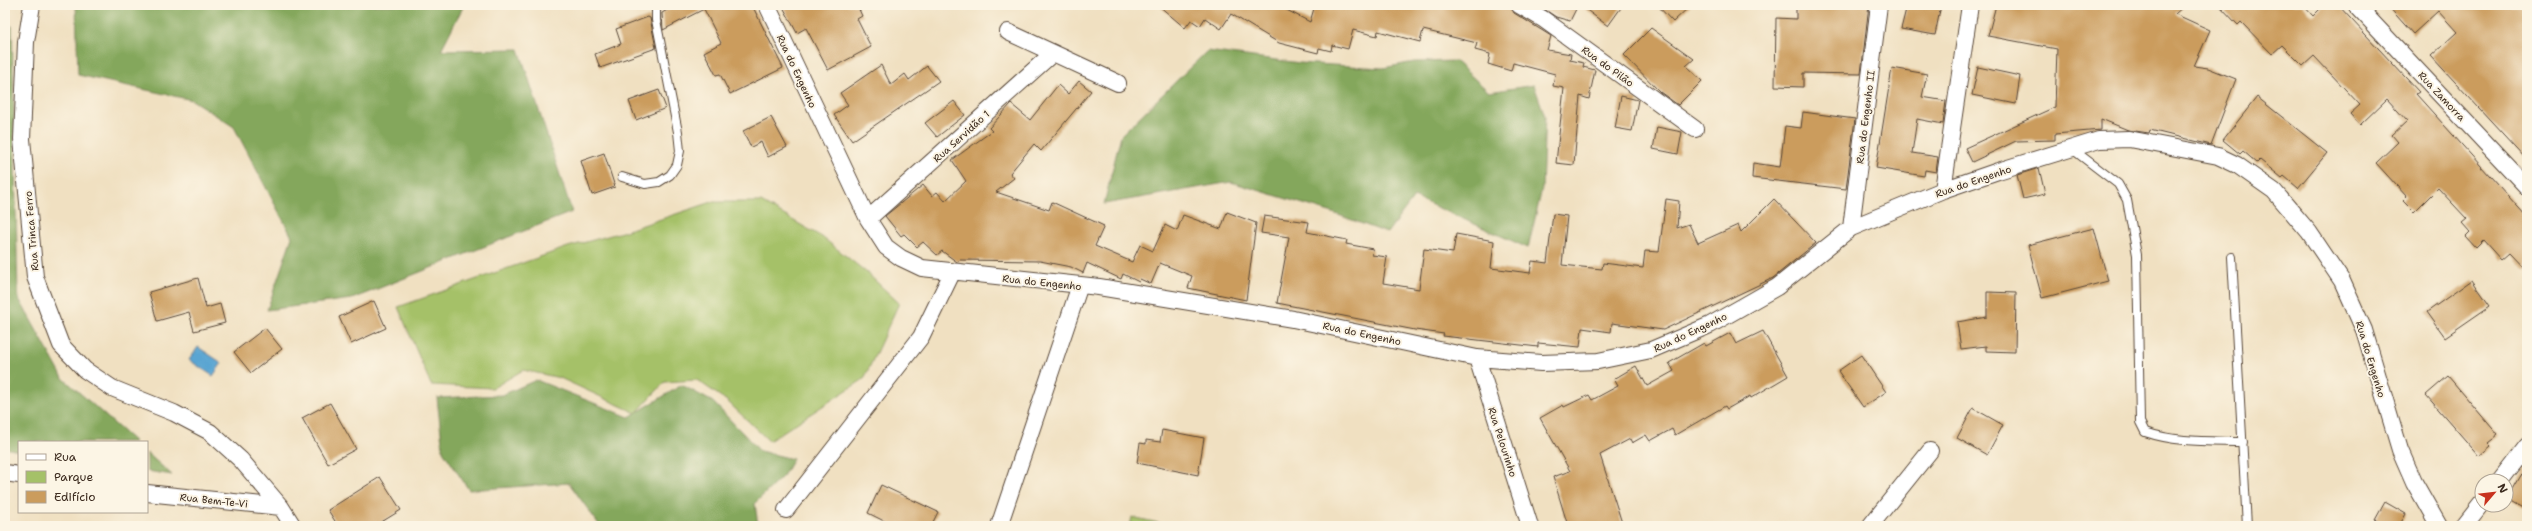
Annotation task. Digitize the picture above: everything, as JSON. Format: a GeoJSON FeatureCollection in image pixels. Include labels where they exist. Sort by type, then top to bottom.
{"type":"FeatureCollection","features":[{"type":"Feature","properties":{"kind":"street","name":"Rua Trinca Ferro"},"geometry":{"type":"LineString","coordinates":[[32,5],[26,42],[22,139],[35,277],[61,345],[85,370],[112,388],[174,413],[210,432],[241,460],[281,507],[293,526]]}},
{"type":"Feature","properties":{"kind":"street","name":"Rua do Engenho"},"geometry":{"type":"LineString","coordinates":[[767,5],[868,219],[886,247],[901,258],[922,268],[952,273],[1080,286],[1293,319],[1477,358],[1541,363],[1598,361],[1650,350],[1710,325],[1777,287],[1851,228],[1943,190],[2071,148],[2114,138],[2218,156],[2237,165],[2274,191],[2309,232],[2342,281],[2364,330],[2400,450],[2414,482],[2439,526]]}},
{"type":"Feature","properties":{"kind":"street","name":"Rua do Pilão"},"geometry":{"type":"LineString","coordinates":[[1518,5],[1549,23],[1695,129]]}},
{"type":"Feature","properties":{"kind":"street","name":"Rua do Engenho II"},"geometry":{"type":"LineString","coordinates":[[1851,228],[1879,5]]}},
{"type":"Feature","properties":{"kind":"street"},"geometry":{"type":"LineString","coordinates":[[1943,190],[1970,5]]}},
{"type":"Feature","properties":{"kind":"street","name":"Rua Zamorra"},"geometry":{"type":"LineString","coordinates":[[2356,5],[2527,187]]}},
{"type":"Feature","properties":{"kind":"street"},"geometry":{"type":"LineString","coordinates":[[1008,32],[1118,83]]}},
{"type":"Feature","properties":{"kind":"street","name":"Rua Servidão 1"},"geometry":{"type":"LineString","coordinates":[[868,219],[1053,53]]}},
{"type":"Feature","properties":{"kind":"street"},"geometry":{"type":"LineString","coordinates":[[786,510],[921,337],[952,273]]}},
{"type":"Feature","properties":{"kind":"street"},"geometry":{"type":"LineString","coordinates":[[999,526],[1080,286]]}},
{"type":"Feature","properties":{"kind":"street","name":"Rua Pelourinho"},"geometry":{"type":"LineString","coordinates":[[1477,358],[1530,526]]}},
{"type":"Feature","properties":{"kind":"street"},"geometry":{"type":"LineString","coordinates":[[2506,473],[2527,446]]}},
{"type":"Feature","properties":{"kind":"street"},"geometry":{"type":"LineString","coordinates":[[1870,526],[1930,451]]}},
{"type":"Feature","properties":{"kind":"street"},"geometry":{"type":"LineString","coordinates":[[5,473],[18,476]]}},
{"type":"Feature","properties":{"kind":"street","name":"Rua Bem-Te-Vi"},"geometry":{"type":"LineString","coordinates":[[148,493],[281,507]]}},
{"type":"Feature","properties":{"kind":"street"},"geometry":{"type":"LineString","coordinates":[[2464,526],[2474,513]]}},
{"type":"Feature","properties":{"kind":"lane"},"geometry":{"type":"LineString","coordinates":[[622,178],[645,184],[659,182],[670,176],[677,165],[680,151],[678,132],[656,20],[656,5]]}},
{"type":"Feature","properties":{"kind":"lane"},"geometry":{"type":"LineString","coordinates":[[2071,148],[2118,184],[2127,200],[2137,255],[2140,422],[2145,432],[2173,440],[2243,442]]}},
{"type":"Feature","properties":{"kind":"lane"},"geometry":{"type":"LineString","coordinates":[[2232,257],[2247,526]]}},
{"type":"Feature","properties":{"kind":"green space"},"geometry":{"type":"Polygon","coordinates":[[[76,5],[464,5],[441,50],[519,49],[572,212],[352,299],[267,310],[292,237],[234,127],[192,100],[78,75],[76,5]]]}},
{"type":"Feature","properties":{"kind":"green space"},"geometry":{"type":"Polygon","coordinates":[[[12,26],[18,297],[63,378],[134,441],[18,441],[18,451],[5,448],[5,27],[12,26]]]}},
{"type":"Feature","properties":{"kind":"green space"},"geometry":{"type":"Polygon","coordinates":[[[1207,51],[1300,63],[1383,68],[1414,62],[1455,61],[1489,92],[1534,85],[1545,116],[1542,189],[1528,248],[1414,197],[1387,233],[1333,213],[1231,182],[1104,204],[1121,135],[1207,51]]]}},
{"type":"Feature","properties":{"kind":"green space"},"geometry":{"type":"Polygon","coordinates":[[[712,202],[761,202],[822,237],[866,272],[899,303],[864,379],[769,441],[727,401],[697,380],[665,382],[636,413],[560,378],[523,370],[493,388],[431,385],[398,307],[568,247],[622,232],[712,202]]]}},
{"type":"Feature","properties":{"kind":"green space"},"geometry":{"type":"Polygon","coordinates":[[[536,380],[629,417],[682,385],[713,402],[760,451],[793,459],[783,476],[755,503],[758,526],[600,526],[569,483],[469,490],[443,451],[437,398],[502,395],[536,380]]]}},
{"type":"Feature","properties":{"kind":"green space"},"geometry":{"type":"Polygon","coordinates":[[[148,454],[172,475],[148,471],[148,454]]]}},
{"type":"Feature","properties":{"kind":"green space"},"geometry":{"type":"Polygon","coordinates":[[[1132,517],[1172,526],[1130,526],[1132,517]]]}},
{"type":"Feature","properties":{"kind":"water"},"geometry":{"type":"Polygon","coordinates":[[[198,347],[222,363],[213,376],[189,360],[198,347]]]}},
{"type":"Feature","properties":{"kind":"building"},"geometry":{"type":"Polygon","coordinates":[[[676,5],[752,5],[783,68],[730,94],[720,74],[716,75],[704,52],[721,43],[704,9],[663,30],[662,13],[676,5]]]}},
{"type":"Feature","properties":{"kind":"building"},"geometry":{"type":"Polygon","coordinates":[[[782,5],[857,5],[862,16],[857,19],[871,47],[828,70],[806,28],[797,33],[782,5]]]}},
{"type":"Feature","properties":{"kind":"building"},"geometry":{"type":"Polygon","coordinates":[[[1158,5],[1277,5],[1310,22],[1315,5],[1510,5],[1514,13],[1551,36],[1547,50],[1571,54],[1570,60],[1584,63],[1583,67],[1595,70],[1589,99],[1580,96],[1574,165],[1556,163],[1564,88],[1553,86],[1555,74],[1513,63],[1511,71],[1488,64],[1490,54],[1475,50],[1477,43],[1423,30],[1420,42],[1378,31],[1377,36],[1353,30],[1348,49],[1332,45],[1331,51],[1319,48],[1318,53],[1279,43],[1231,14],[1221,29],[1205,18],[1200,26],[1191,20],[1185,28],[1158,5]]]}},
{"type":"Feature","properties":{"kind":"building"},"geometry":{"type":"Polygon","coordinates":[[[1538,5],[1578,5],[1570,21],[1556,17],[1538,5]]]}},
{"type":"Feature","properties":{"kind":"building"},"geometry":{"type":"Polygon","coordinates":[[[1580,5],[1623,5],[1608,26],[1580,5]]]}},
{"type":"Feature","properties":{"kind":"building"},"geometry":{"type":"Polygon","coordinates":[[[1657,5],[1691,5],[1673,22],[1657,5]]]}},
{"type":"Feature","properties":{"kind":"building"},"geometry":{"type":"Polygon","coordinates":[[[1796,5],[1869,5],[1861,74],[1803,73],[1803,87],[1775,86],[1776,18],[1796,19],[1796,5]]]}},
{"type":"Feature","properties":{"kind":"building"},"geometry":{"type":"Polygon","coordinates":[[[1907,5],[1941,5],[1935,35],[1901,29],[1907,5]]]}},
{"type":"Feature","properties":{"kind":"building"},"geometry":{"type":"Polygon","coordinates":[[[1996,5],[2185,5],[2175,14],[2210,30],[2194,66],[2208,68],[2236,79],[2211,145],[2150,130],[2149,133],[2128,130],[2101,119],[2101,130],[2055,134],[2055,140],[2016,141],[1972,162],[1965,148],[2055,107],[2057,49],[1988,36],[1996,5]]]}},
{"type":"Feature","properties":{"kind":"building"},"geometry":{"type":"Polygon","coordinates":[[[2219,5],[2303,5],[2313,16],[2324,5],[2338,5],[2419,92],[2416,94],[2527,217],[2527,272],[2509,253],[2501,260],[2483,240],[2476,247],[2466,236],[2470,232],[2462,223],[2467,219],[2438,188],[2414,212],[2403,201],[2407,197],[2376,163],[2398,142],[2392,135],[2407,121],[2387,99],[2360,125],[2350,114],[2360,105],[2314,56],[2303,66],[2282,45],[2272,54],[2241,22],[2238,25],[2219,5]]]}},
{"type":"Feature","properties":{"kind":"building"},"geometry":{"type":"Polygon","coordinates":[[[2387,5],[2527,5],[2527,160],[2431,56],[2457,32],[2438,11],[2413,34],[2387,5]]]}},
{"type":"Feature","properties":{"kind":"building"},"geometry":{"type":"Polygon","coordinates":[[[648,17],[650,18],[656,48],[600,68],[595,54],[621,44],[616,29],[648,17]]]}},
{"type":"Feature","properties":{"kind":"building"},"geometry":{"type":"Polygon","coordinates":[[[1651,28],[1694,59],[1686,66],[1702,81],[1678,105],[1660,92],[1624,55],[1651,28]]]}},
{"type":"Feature","properties":{"kind":"building"},"geometry":{"type":"Polygon","coordinates":[[[881,65],[891,85],[905,74],[909,80],[927,66],[939,81],[852,141],[834,115],[848,105],[840,93],[881,65]]]}},
{"type":"Feature","properties":{"kind":"building"},"geometry":{"type":"Polygon","coordinates":[[[1978,67],[2020,76],[2016,104],[1972,95],[1978,67]]]}},
{"type":"Feature","properties":{"kind":"building"},"geometry":{"type":"Polygon","coordinates":[[[1892,68],[1927,74],[1922,97],[1946,101],[1943,124],[1917,119],[1912,153],[1938,157],[1936,172],[1925,170],[1924,176],[1876,168],[1892,68]]]}},
{"type":"Feature","properties":{"kind":"building"},"geometry":{"type":"Polygon","coordinates":[[[1079,81],[1091,91],[1041,151],[1034,144],[1010,173],[1014,178],[996,192],[1049,210],[1052,202],[1104,226],[1095,246],[1132,262],[1140,245],[1153,251],[1165,225],[1177,231],[1183,215],[1221,229],[1227,212],[1256,223],[1246,300],[1188,288],[1192,276],[1160,263],[1151,284],[1140,279],[1139,282],[1123,274],[1121,279],[1087,263],[1083,273],[1071,267],[1040,261],[960,260],[957,262],[942,251],[937,255],[923,242],[917,247],[904,234],[901,236],[885,216],[923,185],[932,196],[937,192],[945,201],[966,181],[952,160],[992,131],[989,128],[1011,104],[1030,120],[1058,85],[1068,94],[1079,81]]]}},
{"type":"Feature","properties":{"kind":"building"},"geometry":{"type":"Polygon","coordinates":[[[659,90],[666,108],[636,120],[629,101],[659,90]]]}},
{"type":"Feature","properties":{"kind":"building"},"geometry":{"type":"Polygon","coordinates":[[[1621,96],[1638,100],[1632,131],[1615,128],[1621,96]]]}},
{"type":"Feature","properties":{"kind":"building"},"geometry":{"type":"Polygon","coordinates":[[[2257,97],[2327,153],[2298,188],[2284,176],[2282,178],[2260,160],[2257,163],[2243,151],[2240,154],[2223,140],[2257,97]]]}},
{"type":"Feature","properties":{"kind":"building"},"geometry":{"type":"Polygon","coordinates":[[[954,101],[965,115],[937,137],[925,123],[954,101]]]}},
{"type":"Feature","properties":{"kind":"building"},"geometry":{"type":"Polygon","coordinates":[[[1803,112],[1855,119],[1846,189],[1752,178],[1753,163],[1780,167],[1785,126],[1801,128],[1803,112]]]}},
{"type":"Feature","properties":{"kind":"building"},"geometry":{"type":"Polygon","coordinates":[[[771,117],[787,147],[768,157],[761,142],[751,147],[743,131],[771,117]]]}},
{"type":"Feature","properties":{"kind":"building"},"geometry":{"type":"Polygon","coordinates":[[[1657,127],[1682,132],[1678,154],[1653,149],[1657,127]]]}},
{"type":"Feature","properties":{"kind":"building"},"geometry":{"type":"Polygon","coordinates":[[[604,153],[615,187],[592,195],[581,161],[604,153]]]}},
{"type":"Feature","properties":{"kind":"building"},"geometry":{"type":"Polygon","coordinates":[[[2039,168],[2045,194],[2023,199],[2017,175],[2039,168]]]}},
{"type":"Feature","properties":{"kind":"building"},"geometry":{"type":"Polygon","coordinates":[[[1666,199],[1679,201],[1677,228],[1689,224],[1698,243],[1738,225],[1741,232],[1774,199],[1816,243],[1773,278],[1663,330],[1612,323],[1611,332],[1582,328],[1580,347],[1538,343],[1538,347],[1443,336],[1444,334],[1415,330],[1277,303],[1289,237],[1261,233],[1264,216],[1309,222],[1307,232],[1347,240],[1346,244],[1373,249],[1372,255],[1387,257],[1383,283],[1419,289],[1424,249],[1453,253],[1456,234],[1494,241],[1491,268],[1530,273],[1532,261],[1547,263],[1553,214],[1567,216],[1562,265],[1602,269],[1603,263],[1643,268],[1645,251],[1659,252],[1666,199]]]}},
{"type":"Feature","properties":{"kind":"building"},"geometry":{"type":"Polygon","coordinates":[[[2094,228],[2108,281],[2042,298],[2028,245],[2094,228]]]}},
{"type":"Feature","properties":{"kind":"building"},"geometry":{"type":"Polygon","coordinates":[[[198,278],[206,308],[220,304],[225,323],[194,331],[189,312],[157,321],[149,292],[198,278]]]}},
{"type":"Feature","properties":{"kind":"building"},"geometry":{"type":"Polygon","coordinates":[[[2472,280],[2490,306],[2445,337],[2427,312],[2472,280]]]}},
{"type":"Feature","properties":{"kind":"building"},"geometry":{"type":"Polygon","coordinates":[[[1987,292],[2016,293],[2015,352],[1986,351],[1986,346],[1961,349],[1957,322],[1987,317],[1987,292]]]}},
{"type":"Feature","properties":{"kind":"building"},"geometry":{"type":"Polygon","coordinates":[[[374,301],[386,328],[351,344],[339,317],[374,301]]]}},
{"type":"Feature","properties":{"kind":"building"},"geometry":{"type":"Polygon","coordinates":[[[265,328],[282,349],[251,373],[234,352],[265,328]]]}},
{"type":"Feature","properties":{"kind":"building"},"geometry":{"type":"Polygon","coordinates":[[[1763,331],[1788,376],[1751,398],[1750,396],[1727,409],[1725,406],[1675,435],[1672,429],[1650,441],[1646,435],[1632,443],[1630,439],[1600,455],[1623,526],[1568,526],[1553,477],[1570,471],[1540,418],[1563,405],[1564,407],[1589,395],[1592,400],[1618,386],[1614,379],[1636,366],[1647,386],[1674,371],[1669,363],[1704,343],[1706,346],[1730,333],[1736,344],[1763,331]]]}},
{"type":"Feature","properties":{"kind":"building"},"geometry":{"type":"Polygon","coordinates":[[[1861,355],[1886,392],[1863,407],[1838,371],[1861,355]]]}},
{"type":"Feature","properties":{"kind":"building"},"geometry":{"type":"Polygon","coordinates":[[[2448,376],[2498,435],[2488,443],[2491,446],[2479,456],[2426,395],[2448,376]]]}},
{"type":"Feature","properties":{"kind":"building"},"geometry":{"type":"Polygon","coordinates":[[[330,403],[356,449],[328,464],[302,418],[330,403]]]}},
{"type":"Feature","properties":{"kind":"building"},"geometry":{"type":"Polygon","coordinates":[[[1973,408],[2003,425],[1987,455],[1957,438],[1973,408]]]}},
{"type":"Feature","properties":{"kind":"building"},"geometry":{"type":"Polygon","coordinates":[[[1162,430],[1204,438],[1198,475],[1137,463],[1140,443],[1146,444],[1146,440],[1160,442],[1162,430]]]}},
{"type":"Feature","properties":{"kind":"building"},"geometry":{"type":"Polygon","coordinates":[[[2527,465],[2527,509],[2514,501],[2514,488],[2527,465]]]}},
{"type":"Feature","properties":{"kind":"building"},"geometry":{"type":"Polygon","coordinates":[[[380,477],[401,510],[375,526],[338,526],[328,510],[380,477]]]}},
{"type":"Feature","properties":{"kind":"building"},"geometry":{"type":"Polygon","coordinates":[[[881,485],[938,512],[931,526],[894,526],[868,513],[881,485]]]}},
{"type":"Feature","properties":{"kind":"building"},"geometry":{"type":"Polygon","coordinates":[[[2385,502],[2406,514],[2399,526],[2387,526],[2375,520],[2385,502]]]}}]}
